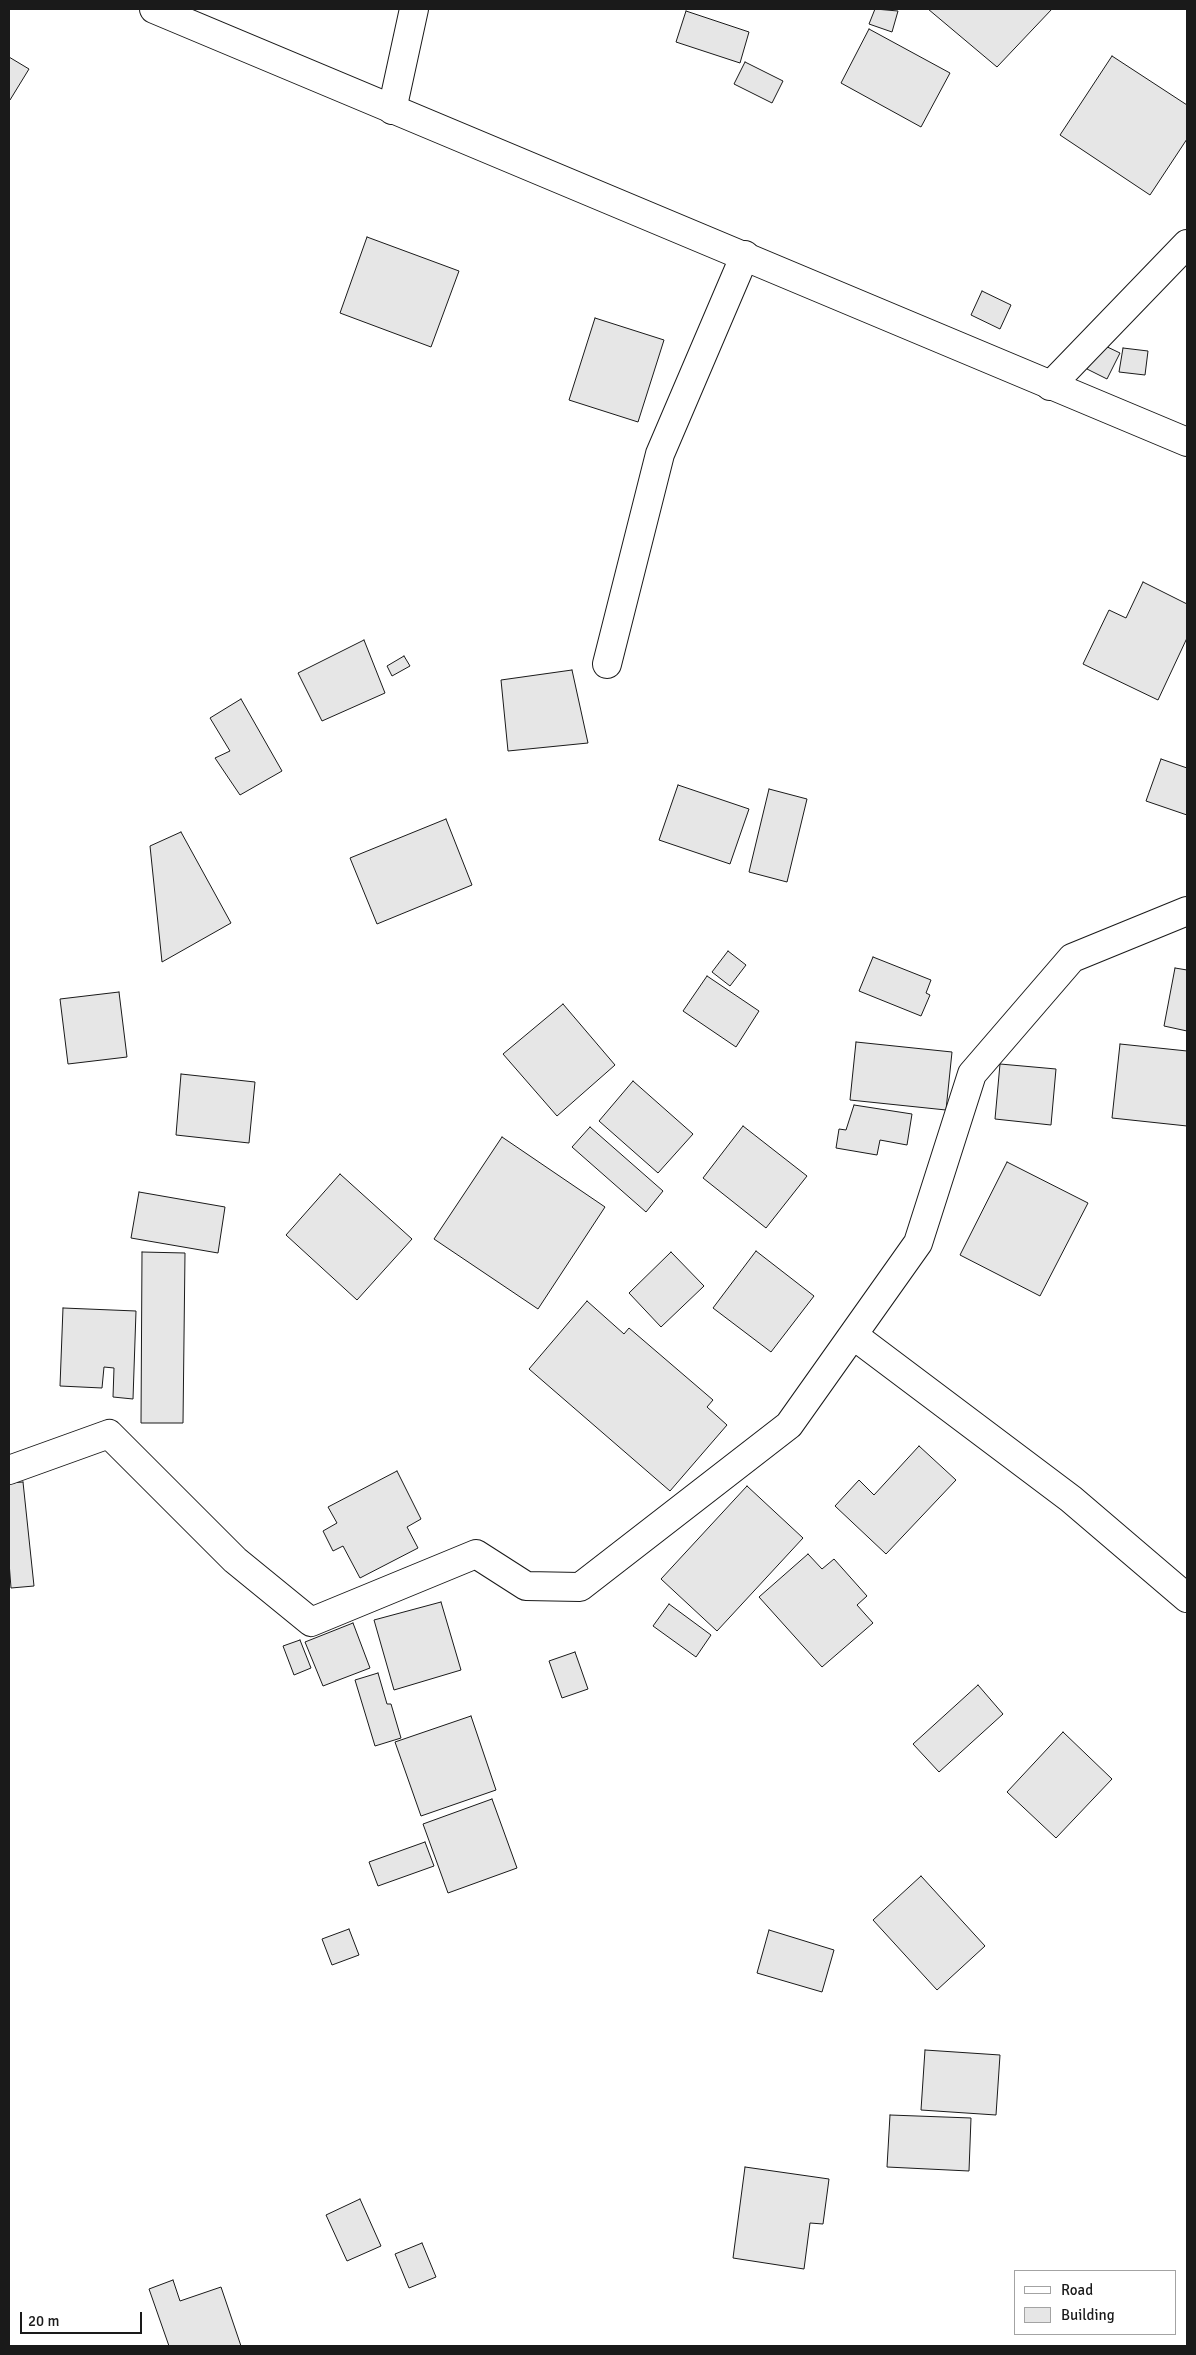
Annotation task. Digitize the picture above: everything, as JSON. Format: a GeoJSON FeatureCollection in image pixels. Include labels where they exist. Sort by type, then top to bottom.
{"type":"FeatureCollection","features":[{"type":"Feature","properties":{"kind":"street"},"geometry":{"type":"LineString","coordinates":[[154,9],[392,110],[745,255],[1050,386],[1187,442]]}},
{"type":"Feature","properties":{"kind":"street"},"geometry":{"type":"LineString","coordinates":[[392,110],[414,9]]}},
{"type":"Feature","properties":{"kind":"street"},"geometry":{"type":"LineString","coordinates":[[1050,386],[1187,244]]}},
{"type":"Feature","properties":{"kind":"street"},"geometry":{"type":"LineString","coordinates":[[607,664],[660,454],[745,255]]}},
{"type":"Feature","properties":{"kind":"street"},"geometry":{"type":"LineString","coordinates":[[9,1470],[109,1434],[235,1560],[311,1622],[476,1554],[526,1586],[580,1587],[789,1425],[918,1243],[972,1074],[1072,958],[1187,911]]}},
{"type":"Feature","properties":{"kind":"street"},"geometry":{"type":"LineString","coordinates":[[853,1335],[1071,1499],[1187,1598]]}},
{"type":"Feature","properties":{"kind":"building"},"geometry":{"type":"Polygon","coordinates":[[[875,9],[898,11],[892,32],[869,24],[875,9]]]}},
{"type":"Feature","properties":{"kind":"building"},"geometry":{"type":"Polygon","coordinates":[[[928,9],[1052,9],[997,67],[928,9]]]}},
{"type":"Feature","properties":{"kind":"building"},"geometry":{"type":"Polygon","coordinates":[[[686,11],[749,32],[740,63],[676,42],[686,11]]]}},
{"type":"Feature","properties":{"kind":"building"},"geometry":{"type":"Polygon","coordinates":[[[869,29],[950,73],[921,127],[841,83],[869,29]]]}},
{"type":"Feature","properties":{"kind":"building"},"geometry":{"type":"Polygon","coordinates":[[[1112,56],[1187,105],[1187,139],[1150,195],[1060,135],[1112,56]]]}},
{"type":"Feature","properties":{"kind":"building"},"geometry":{"type":"Polygon","coordinates":[[[9,57],[29,69],[10,100],[9,100],[9,57]]]}},
{"type":"Feature","properties":{"kind":"building"},"geometry":{"type":"Polygon","coordinates":[[[745,62],[783,81],[772,103],[734,84],[745,62]]]}},
{"type":"Feature","properties":{"kind":"building"},"geometry":{"type":"Polygon","coordinates":[[[367,237],[459,271],[431,347],[340,313],[367,237]]]}},
{"type":"Feature","properties":{"kind":"building"},"geometry":{"type":"Polygon","coordinates":[[[982,291],[1011,305],[1000,329],[971,315],[982,291]]]}},
{"type":"Feature","properties":{"kind":"building"},"geometry":{"type":"Polygon","coordinates":[[[595,318],[664,340],[638,422],[569,400],[595,318]]]}},
{"type":"Feature","properties":{"kind":"building"},"geometry":{"type":"Polygon","coordinates":[[[1099,343],[1120,353],[1107,379],[1087,369],[1099,343]]]}},
{"type":"Feature","properties":{"kind":"building"},"geometry":{"type":"Polygon","coordinates":[[[1123,348],[1148,351],[1145,375],[1119,372],[1123,348]]]}},
{"type":"Feature","properties":{"kind":"building"},"geometry":{"type":"Polygon","coordinates":[[[1143,582],[1187,604],[1187,638],[1158,700],[1083,664],[1109,610],[1126,618],[1143,582]]]}},
{"type":"Feature","properties":{"kind":"building"},"geometry":{"type":"Polygon","coordinates":[[[364,640],[385,693],[322,721],[298,673],[364,640]]]}},
{"type":"Feature","properties":{"kind":"building"},"geometry":{"type":"Polygon","coordinates":[[[404,656],[410,666],[392,676],[387,666],[404,656]]]}},
{"type":"Feature","properties":{"kind":"building"},"geometry":{"type":"Polygon","coordinates":[[[572,670],[588,743],[508,751],[501,680],[572,670]]]}},
{"type":"Feature","properties":{"kind":"building"},"geometry":{"type":"Polygon","coordinates":[[[241,699],[282,771],[240,795],[215,758],[230,751],[210,718],[241,699]]]}},
{"type":"Feature","properties":{"kind":"building"},"geometry":{"type":"Polygon","coordinates":[[[1161,759],[1187,768],[1187,815],[1146,801],[1161,759]]]}},
{"type":"Feature","properties":{"kind":"building"},"geometry":{"type":"Polygon","coordinates":[[[678,785],[749,809],[730,864],[659,840],[678,785]]]}},
{"type":"Feature","properties":{"kind":"building"},"geometry":{"type":"Polygon","coordinates":[[[769,789],[807,799],[787,882],[749,872],[769,789]]]}},
{"type":"Feature","properties":{"kind":"building"},"geometry":{"type":"Polygon","coordinates":[[[446,819],[472,885],[377,924],[350,858],[446,819]]]}},
{"type":"Feature","properties":{"kind":"building"},"geometry":{"type":"Polygon","coordinates":[[[181,832],[231,923],[162,962],[150,846],[181,832]]]}},
{"type":"Feature","properties":{"kind":"building"},"geometry":{"type":"Polygon","coordinates":[[[728,951],[746,965],[730,986],[712,972],[728,951]]]}},
{"type":"Feature","properties":{"kind":"building"},"geometry":{"type":"Polygon","coordinates":[[[873,957],[931,980],[926,993],[930,995],[921,1016],[859,991],[873,957]]]}},
{"type":"Feature","properties":{"kind":"building"},"geometry":{"type":"Polygon","coordinates":[[[1175,968],[1187,970],[1187,1031],[1164,1026],[1175,968]]]}},
{"type":"Feature","properties":{"kind":"building"},"geometry":{"type":"Polygon","coordinates":[[[707,976],[759,1011],[736,1047],[683,1011],[707,976]]]}},
{"type":"Feature","properties":{"kind":"building"},"geometry":{"type":"Polygon","coordinates":[[[119,992],[127,1057],[68,1064],[60,999],[119,992]]]}},
{"type":"Feature","properties":{"kind":"building"},"geometry":{"type":"Polygon","coordinates":[[[563,1004],[615,1065],[557,1116],[503,1054],[563,1004]]]}},
{"type":"Feature","properties":{"kind":"building"},"geometry":{"type":"Polygon","coordinates":[[[856,1042],[952,1052],[946,1110],[850,1100],[856,1042]]]}},
{"type":"Feature","properties":{"kind":"building"},"geometry":{"type":"Polygon","coordinates":[[[1120,1044],[1187,1051],[1187,1126],[1112,1118],[1120,1044]]]}},
{"type":"Feature","properties":{"kind":"building"},"geometry":{"type":"Polygon","coordinates":[[[1000,1064],[1056,1069],[1051,1125],[995,1119],[1000,1064]]]}},
{"type":"Feature","properties":{"kind":"building"},"geometry":{"type":"Polygon","coordinates":[[[181,1074],[255,1082],[249,1143],[176,1135],[181,1074]]]}},
{"type":"Feature","properties":{"kind":"building"},"geometry":{"type":"Polygon","coordinates":[[[633,1081],[693,1134],[658,1173],[599,1121],[633,1081]]]}},
{"type":"Feature","properties":{"kind":"building"},"geometry":{"type":"Polygon","coordinates":[[[854,1105],[912,1114],[907,1145],[880,1140],[877,1155],[836,1148],[839,1129],[846,1130],[854,1105]]]}},
{"type":"Feature","properties":{"kind":"building"},"geometry":{"type":"Polygon","coordinates":[[[743,1126],[807,1176],[766,1228],[703,1178],[743,1126]]]}},
{"type":"Feature","properties":{"kind":"building"},"geometry":{"type":"Polygon","coordinates":[[[590,1127],[663,1191],[646,1212],[572,1147],[590,1127]]]}},
{"type":"Feature","properties":{"kind":"building"},"geometry":{"type":"Polygon","coordinates":[[[502,1137],[605,1207],[538,1309],[434,1239],[502,1137]]]}},
{"type":"Feature","properties":{"kind":"building"},"geometry":{"type":"Polygon","coordinates":[[[1007,1162],[1088,1203],[1040,1296],[960,1255],[1007,1162]]]}},
{"type":"Feature","properties":{"kind":"building"},"geometry":{"type":"Polygon","coordinates":[[[340,1174],[412,1239],[357,1300],[286,1235],[340,1174]]]}},
{"type":"Feature","properties":{"kind":"building"},"geometry":{"type":"Polygon","coordinates":[[[139,1192],[225,1207],[218,1253],[131,1238],[139,1192]]]}},
{"type":"Feature","properties":{"kind":"building"},"geometry":{"type":"Polygon","coordinates":[[[756,1251],[814,1296],[771,1352],[713,1308],[756,1251]]]}},
{"type":"Feature","properties":{"kind":"building"},"geometry":{"type":"Polygon","coordinates":[[[142,1252],[185,1253],[183,1423],[141,1423],[142,1252]]]}},
{"type":"Feature","properties":{"kind":"building"},"geometry":{"type":"Polygon","coordinates":[[[671,1252],[704,1286],[661,1327],[629,1293],[671,1252]]]}},
{"type":"Feature","properties":{"kind":"building"},"geometry":{"type":"Polygon","coordinates":[[[587,1301],[624,1334],[629,1328],[713,1400],[707,1407],[727,1425],[670,1491],[529,1369],[587,1301]]]}},
{"type":"Feature","properties":{"kind":"building"},"geometry":{"type":"Polygon","coordinates":[[[63,1308],[136,1311],[133,1399],[113,1397],[114,1368],[104,1367],[102,1388],[60,1386],[63,1308]]]}},
{"type":"Feature","properties":{"kind":"building"},"geometry":{"type":"Polygon","coordinates":[[[919,1446],[956,1480],[886,1554],[835,1506],[859,1480],[874,1495],[919,1446]]]}},
{"type":"Feature","properties":{"kind":"building"},"geometry":{"type":"Polygon","coordinates":[[[397,1471],[421,1519],[407,1527],[418,1548],[360,1578],[343,1546],[333,1551],[323,1531],[337,1523],[328,1507],[397,1471]]]}},
{"type":"Feature","properties":{"kind":"building"},"geometry":{"type":"Polygon","coordinates":[[[23,1482],[34,1586],[11,1588],[9,1562],[9,1483],[23,1482]]]}},
{"type":"Feature","properties":{"kind":"building"},"geometry":{"type":"Polygon","coordinates":[[[747,1486],[803,1538],[717,1631],[661,1579],[747,1486]]]}},
{"type":"Feature","properties":{"kind":"building"},"geometry":{"type":"Polygon","coordinates":[[[808,1554],[822,1569],[834,1559],[867,1596],[857,1605],[873,1623],[822,1667],[759,1597],[808,1554]]]}},
{"type":"Feature","properties":{"kind":"building"},"geometry":{"type":"Polygon","coordinates":[[[441,1602],[461,1670],[394,1690],[374,1620],[441,1602]]]}},
{"type":"Feature","properties":{"kind":"building"},"geometry":{"type":"Polygon","coordinates":[[[669,1604],[711,1635],[696,1657],[653,1626],[669,1604]]]}},
{"type":"Feature","properties":{"kind":"building"},"geometry":{"type":"Polygon","coordinates":[[[353,1623],[370,1668],[323,1686],[305,1642],[353,1623]]]}},
{"type":"Feature","properties":{"kind":"building"},"geometry":{"type":"Polygon","coordinates":[[[300,1640],[311,1668],[294,1675],[283,1646],[300,1640]]]}},
{"type":"Feature","properties":{"kind":"building"},"geometry":{"type":"Polygon","coordinates":[[[575,1652],[588,1689],[562,1698],[549,1661],[575,1652]]]}},
{"type":"Feature","properties":{"kind":"building"},"geometry":{"type":"Polygon","coordinates":[[[378,1673],[387,1704],[391,1704],[401,1738],[375,1746],[355,1680],[378,1673]]]}},
{"type":"Feature","properties":{"kind":"building"},"geometry":{"type":"Polygon","coordinates":[[[978,1685],[1003,1714],[939,1772],[913,1744],[978,1685]]]}},
{"type":"Feature","properties":{"kind":"building"},"geometry":{"type":"Polygon","coordinates":[[[471,1716],[496,1790],[421,1816],[395,1742],[471,1716]]]}},
{"type":"Feature","properties":{"kind":"building"},"geometry":{"type":"Polygon","coordinates":[[[1063,1732],[1112,1779],[1056,1838],[1007,1792],[1063,1732]]]}},
{"type":"Feature","properties":{"kind":"building"},"geometry":{"type":"Polygon","coordinates":[[[492,1799],[517,1868],[448,1893],[423,1824],[492,1799]]]}},
{"type":"Feature","properties":{"kind":"building"},"geometry":{"type":"Polygon","coordinates":[[[425,1842],[434,1866],[378,1886],[369,1862],[425,1842]]]}},
{"type":"Feature","properties":{"kind":"building"},"geometry":{"type":"Polygon","coordinates":[[[921,1876],[985,1946],[937,1990],[873,1920],[921,1876]]]}},
{"type":"Feature","properties":{"kind":"building"},"geometry":{"type":"Polygon","coordinates":[[[349,1929],[359,1955],[332,1965],[322,1939],[349,1929]]]}},
{"type":"Feature","properties":{"kind":"building"},"geometry":{"type":"Polygon","coordinates":[[[769,1930],[834,1950],[822,1992],[757,1973],[769,1930]]]}},
{"type":"Feature","properties":{"kind":"building"},"geometry":{"type":"Polygon","coordinates":[[[925,2050],[1000,2055],[996,2115],[921,2110],[925,2050]]]}},
{"type":"Feature","properties":{"kind":"building"},"geometry":{"type":"Polygon","coordinates":[[[890,2115],[971,2118],[969,2171],[887,2167],[890,2115]]]}},
{"type":"Feature","properties":{"kind":"building"},"geometry":{"type":"Polygon","coordinates":[[[745,2167],[829,2179],[823,2224],[810,2223],[804,2269],[733,2258],[745,2167]]]}},
{"type":"Feature","properties":{"kind":"building"},"geometry":{"type":"Polygon","coordinates":[[[360,2199],[381,2246],[347,2261],[326,2215],[360,2199]]]}},
{"type":"Feature","properties":{"kind":"building"},"geometry":{"type":"Polygon","coordinates":[[[422,2243],[436,2277],[409,2288],[395,2254],[422,2243]]]}},
{"type":"Feature","properties":{"kind":"building"},"geometry":{"type":"Polygon","coordinates":[[[173,2280],[180,2301],[221,2287],[241,2346],[169,2346],[149,2289],[173,2280]]]}}]}
